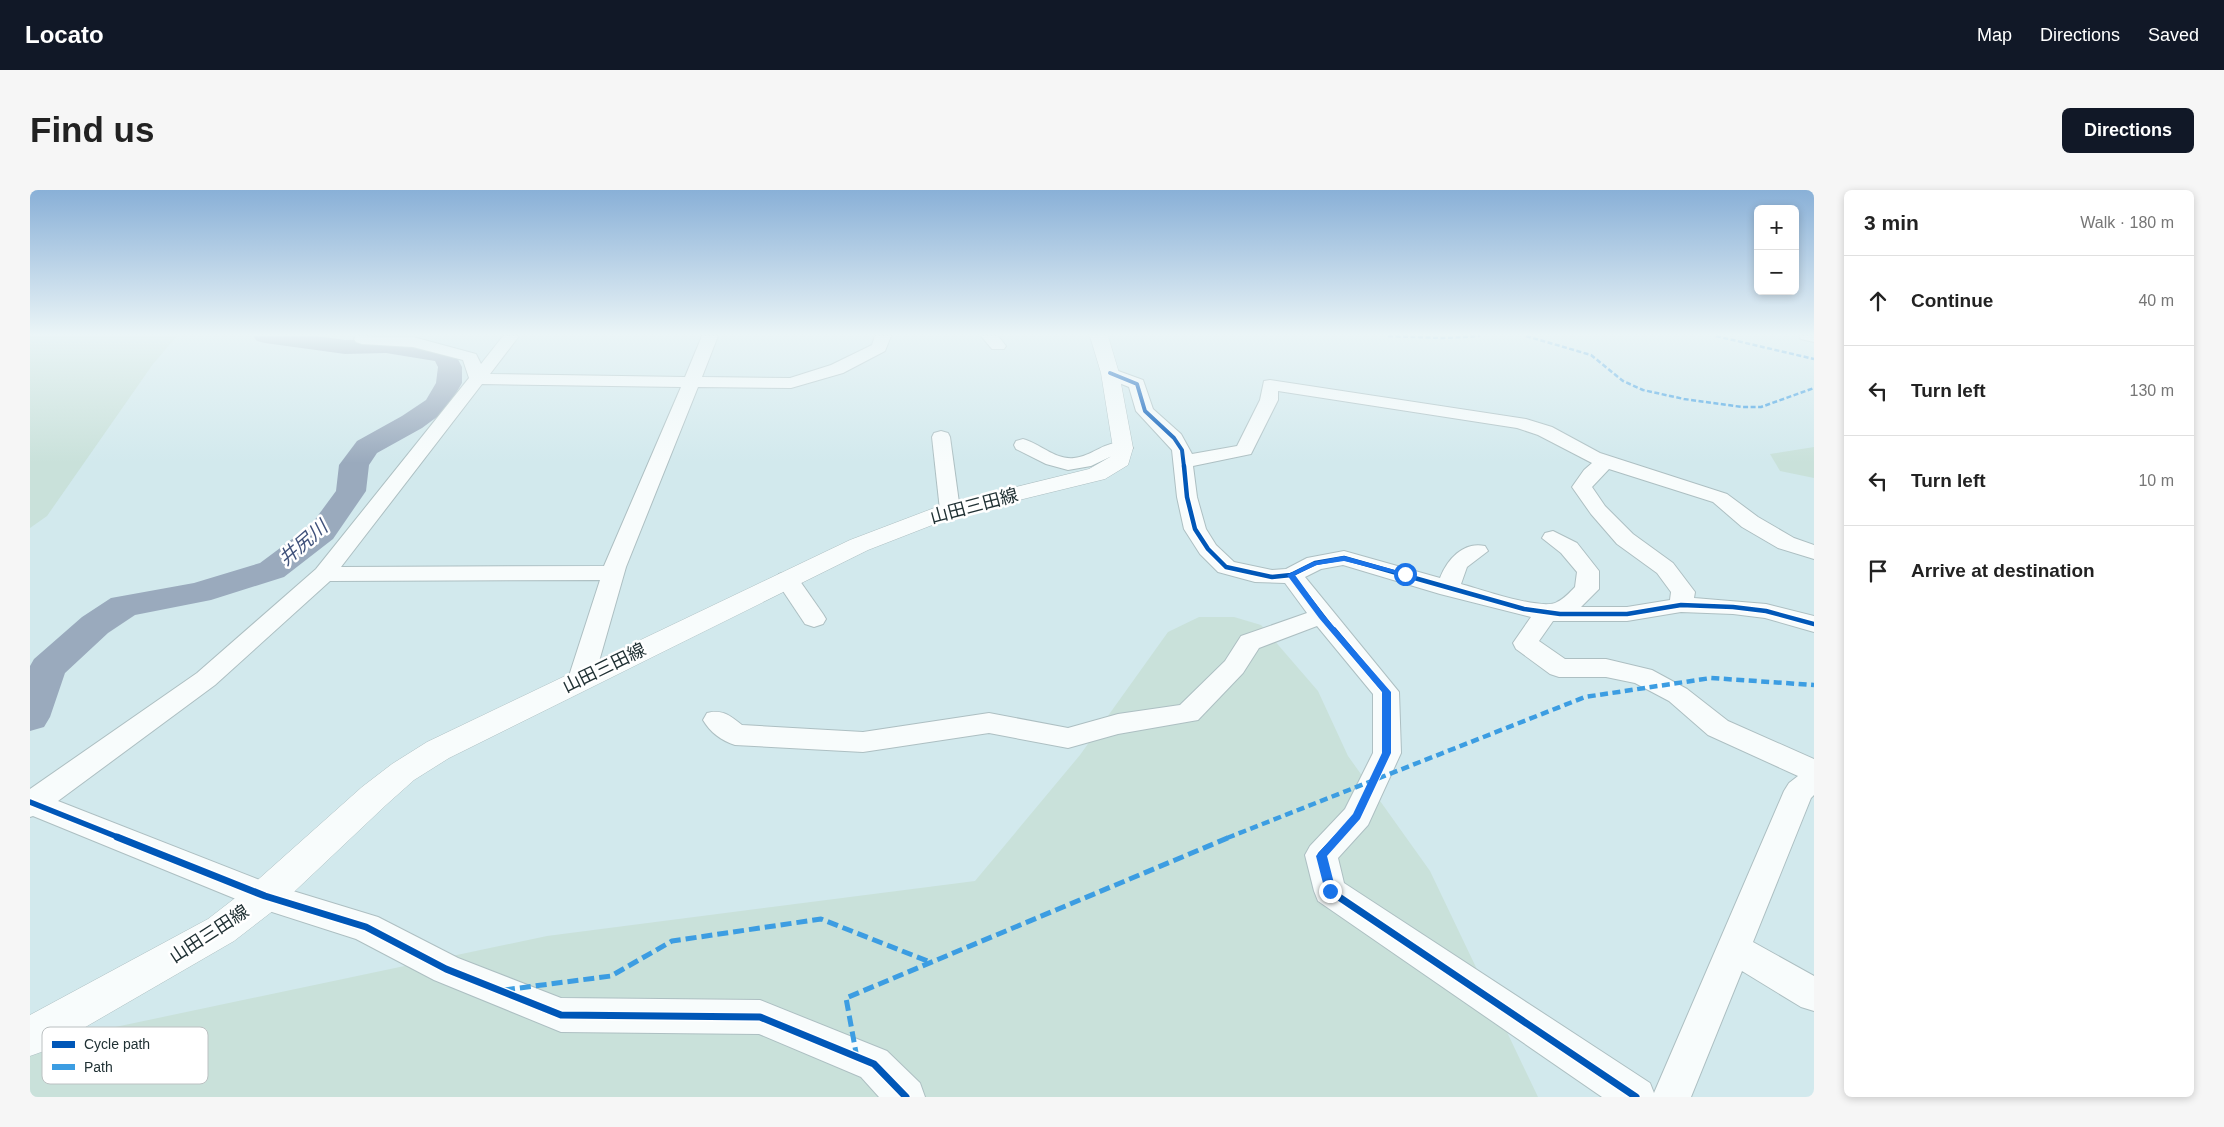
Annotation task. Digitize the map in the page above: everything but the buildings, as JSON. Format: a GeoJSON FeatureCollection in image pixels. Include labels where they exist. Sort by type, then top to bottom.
{"type":"FeatureCollection","features":[{"type":"Feature","properties":{"kind":"main road"},"geometry":{"type":"LineString","coordinates":[[1111,378],[1123,448]]}},
{"type":"Feature","properties":{"kind":"main road","name":"山田三田線"},"geometry":{"type":"LineString","coordinates":[[48,1027],[221,930],[265,896],[403,772],[454,741],[859,545],[950,510],[1097,474],[1120,460],[1123,448]]}},
{"type":"Feature","properties":{"kind":"main road","name":"山田三田線"},"geometry":{"type":"LineString","coordinates":[[30,1037],[42,1030]]}},
{"type":"Feature","properties":{"kind":"street"},"geometry":{"type":"LineString","coordinates":[[31,803],[206,679],[324,574],[478,379],[691,380],[791,383],[806,378]]}},
{"type":"Feature","properties":{"kind":"street"},"geometry":{"type":"LineString","coordinates":[[1123,378],[1137,384],[1145,411],[1174,438],[1182,450],[1187,497],[1195,529],[1208,549],[1226,567],[1255,575],[1272,577],[1291,575],[1315,563],[1344,558],[1524,609],[1547,612],[1627,614],[1681,605],[1733,606],[1758,610],[1814,624]]}},
{"type":"Feature","properties":{"kind":"street"},"geometry":{"type":"LineString","coordinates":[[581,679],[613,573],[691,380]]}},
{"type":"Feature","properties":{"kind":"street"},"geometry":{"type":"LineString","coordinates":[[1183,462],[1244,450],[1269,400],[1270,385],[1520,423],[1545,431],[1606,461],[1673,481],[1720,498],[1750,522],[1786,543],[1814,552]]}},
{"type":"Feature","properties":{"kind":"street"},"geometry":{"type":"LineString","coordinates":[[941,437],[950,510]]}},
{"type":"Feature","properties":{"kind":"street"},"geometry":{"type":"LineString","coordinates":[[1022,445],[1063,464],[1085,462],[1110,448],[1123,448]]}},
{"type":"Feature","properties":{"kind":"street"},"geometry":{"type":"LineString","coordinates":[[1606,461],[1591,474],[1582,487],[1598,510],[1625,539],[1665,568],[1683,592],[1681,605]]}},
{"type":"Feature","properties":{"kind":"street"},"geometry":{"type":"LineString","coordinates":[[1553,538],[1569,548],[1588,571],[1587,588],[1564,609],[1547,612],[1525,643],[1559,668],[1606,668],[1643,676],[1678,695],[1718,728],[1814,771]]}},
{"type":"Feature","properties":{"kind":"street"},"geometry":{"type":"LineString","coordinates":[[1448,589],[1457,564],[1477,551]]}},
{"type":"Feature","properties":{"kind":"street"},"geometry":{"type":"LineString","coordinates":[[324,574],[613,573]]}},
{"type":"Feature","properties":{"kind":"street"},"geometry":{"type":"LineString","coordinates":[[1291,575],[1322,616],[1386,692],[1387,753],[1357,817],[1321,856],[1330,891],[1636,1097]]}},
{"type":"Feature","properties":{"kind":"street"},"geometry":{"type":"LineString","coordinates":[[787,579],[814,619]]}},
{"type":"Feature","properties":{"kind":"street"},"geometry":{"type":"LineString","coordinates":[[717,720],[735,735],[863,742],[989,723],[1068,738],[1118,724],[1188,713],[1234,667],[1250,642],[1322,616]]}},
{"type":"Feature","properties":{"kind":"street"},"geometry":{"type":"LineString","coordinates":[[1672,1097],[1799,791],[1814,780]]}},
{"type":"Feature","properties":{"kind":"street"},"geometry":{"type":"LineString","coordinates":[[31,803],[265,896],[366,927],[446,969],[561,1015],[760,1018],[874,1064],[906,1097]]}},
{"type":"Feature","properties":{"kind":"street"},"geometry":{"type":"LineString","coordinates":[[1734,949],[1814,996]]}},
{"type":"Feature","properties":{"kind":"green space"},"geometry":{"type":"Polygon","coordinates":[[[30,378],[143,378],[47,516],[30,528],[30,378]]]}},
{"type":"Feature","properties":{"kind":"green space"},"geometry":{"type":"Polygon","coordinates":[[[1814,447],[1814,478],[1780,471],[1770,454],[1814,447]]]}},
{"type":"Feature","properties":{"kind":"green space"},"geometry":{"type":"Polygon","coordinates":[[[1199,617],[1234,617],[1261,625],[1318,691],[1348,756],[1430,871],[1538,1097],[30,1097],[30,1056],[42,1052],[42,1084],[208,1084],[208,1027],[115,1027],[547,936],[975,881],[1080,755],[1168,632],[1199,617]]]}},
{"type":"Feature","properties":{"kind":"waterway","name":"井尻川"},"geometry":{"type":"LineString","coordinates":[[30,717],[48,668],[95,625],[124,606],[199,593],[272,570],[322,532],[351,491],[354,465],[367,447],[412,422],[436,405],[449,383],[449,378]]}},
{"type":"Feature","properties":{"kind":"marked path"},"geometry":{"type":"LineString","coordinates":[[1620,378],[1643,390],[1684,399],[1742,407],[1761,407],[1814,388]]}},
{"type":"Feature","properties":{"kind":"marked path"},"geometry":{"type":"LineString","coordinates":[[857,1058],[846,998],[1125,879],[1426,758],[1585,697],[1711,678],[1814,685]]}},
{"type":"Feature","properties":{"kind":"marked path"},"geometry":{"type":"LineString","coordinates":[[504,990],[611,976],[672,941],[821,919],[930,962]]}},
{"type":"Feature","properties":{"kind":"cycle path"},"geometry":{"type":"LineString","coordinates":[[1123,378],[1137,384],[1145,411],[1174,438],[1182,450],[1187,497],[1195,529],[1208,549],[1226,567],[1255,575],[1272,577],[1291,575],[1315,563],[1344,558],[1524,609],[1560,614],[1627,614],[1681,605],[1733,607],[1766,611],[1814,624]]}},
{"type":"Feature","properties":{"kind":"cycle path"},"geometry":{"type":"LineString","coordinates":[[1291,575],[1322,616],[1386,692],[1387,753],[1357,817],[1321,855],[1330,891],[1636,1097]]}},
{"type":"Feature","properties":{"kind":"cycle path"},"geometry":{"type":"LineString","coordinates":[[30,802],[265,896],[366,927],[446,969],[561,1015],[760,1017],[874,1064],[906,1097]]}},
{"type":"Feature","properties":{"kind":"route"},"geometry":{"type":"LineString","coordinates":[[1330,891],[1321,856],[1357,817],[1387,753],[1386,692],[1322,616],[1291,575],[1315,563],[1344,558],[1405,574]]}}]}
